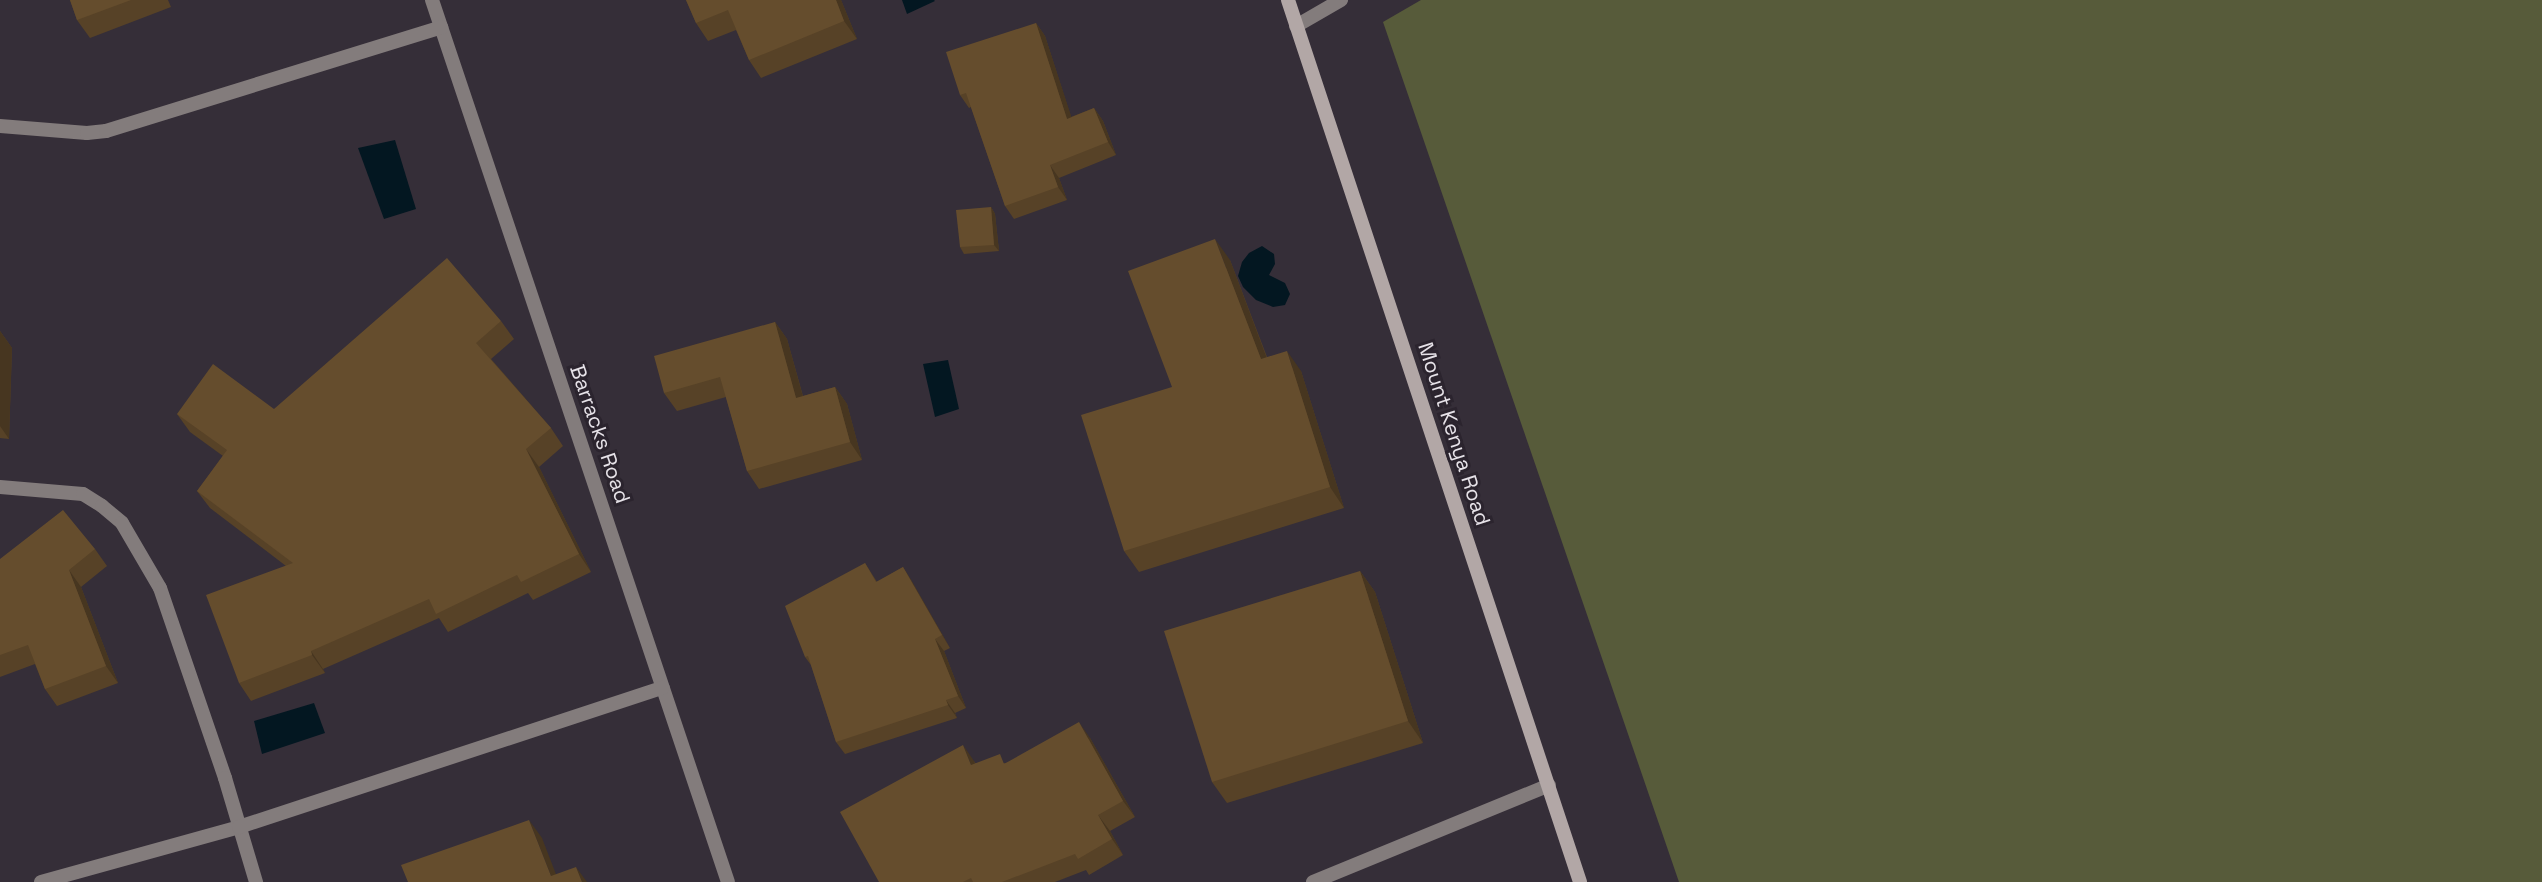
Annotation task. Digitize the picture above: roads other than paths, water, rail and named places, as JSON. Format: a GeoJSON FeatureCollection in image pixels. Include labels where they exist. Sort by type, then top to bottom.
{"type":"FeatureCollection","features":[{"type":"Feature","properties":{"kind":"main road","name":"Mount Kenya Road"},"geometry":{"type":"LineString","coordinates":[[1288,0],[1580,882]]}},
{"type":"Feature","properties":{"kind":"street","name":"Barracks Road"},"geometry":{"type":"LineString","coordinates":[[432,0],[728,882]]}},
{"type":"Feature","properties":{"kind":"street"},"geometry":{"type":"LineString","coordinates":[[1296,26],[1341,0]]}},
{"type":"Feature","properties":{"kind":"street"},"geometry":{"type":"LineString","coordinates":[[0,126],[87,133],[106,131],[440,27]]}},
{"type":"Feature","properties":{"kind":"street"},"geometry":{"type":"LineString","coordinates":[[0,488],[83,494],[103,506],[122,523],[160,588],[225,778],[256,882]]}},
{"type":"Feature","properties":{"kind":"street"},"geometry":{"type":"LineString","coordinates":[[41,882],[239,827],[663,688]]}},
{"type":"Feature","properties":{"kind":"street"},"geometry":{"type":"LineString","coordinates":[[1313,882],[1549,785]]}},
{"type":"Feature","properties":{"kind":"water"},"geometry":{"type":"Polygon","coordinates":[[[902,0],[934,0],[935,1],[907,14],[902,0]]]}},
{"type":"Feature","properties":{"kind":"water"},"geometry":{"type":"Polygon","coordinates":[[[395,140],[416,209],[384,219],[358,148],[395,140]]]}},
{"type":"Feature","properties":{"kind":"water"},"geometry":{"type":"Polygon","coordinates":[[[1262,246],[1274,254],[1275,264],[1269,275],[1285,283],[1290,294],[1285,305],[1273,307],[1256,300],[1243,287],[1238,276],[1242,262],[1249,253],[1262,246]]]}},
{"type":"Feature","properties":{"kind":"water"},"geometry":{"type":"Polygon","coordinates":[[[948,360],[959,409],[935,417],[923,364],[948,360]]]}},
{"type":"Feature","properties":{"kind":"water"},"geometry":{"type":"Polygon","coordinates":[[[314,703],[325,733],[262,754],[254,721],[314,703]]]}}]}
